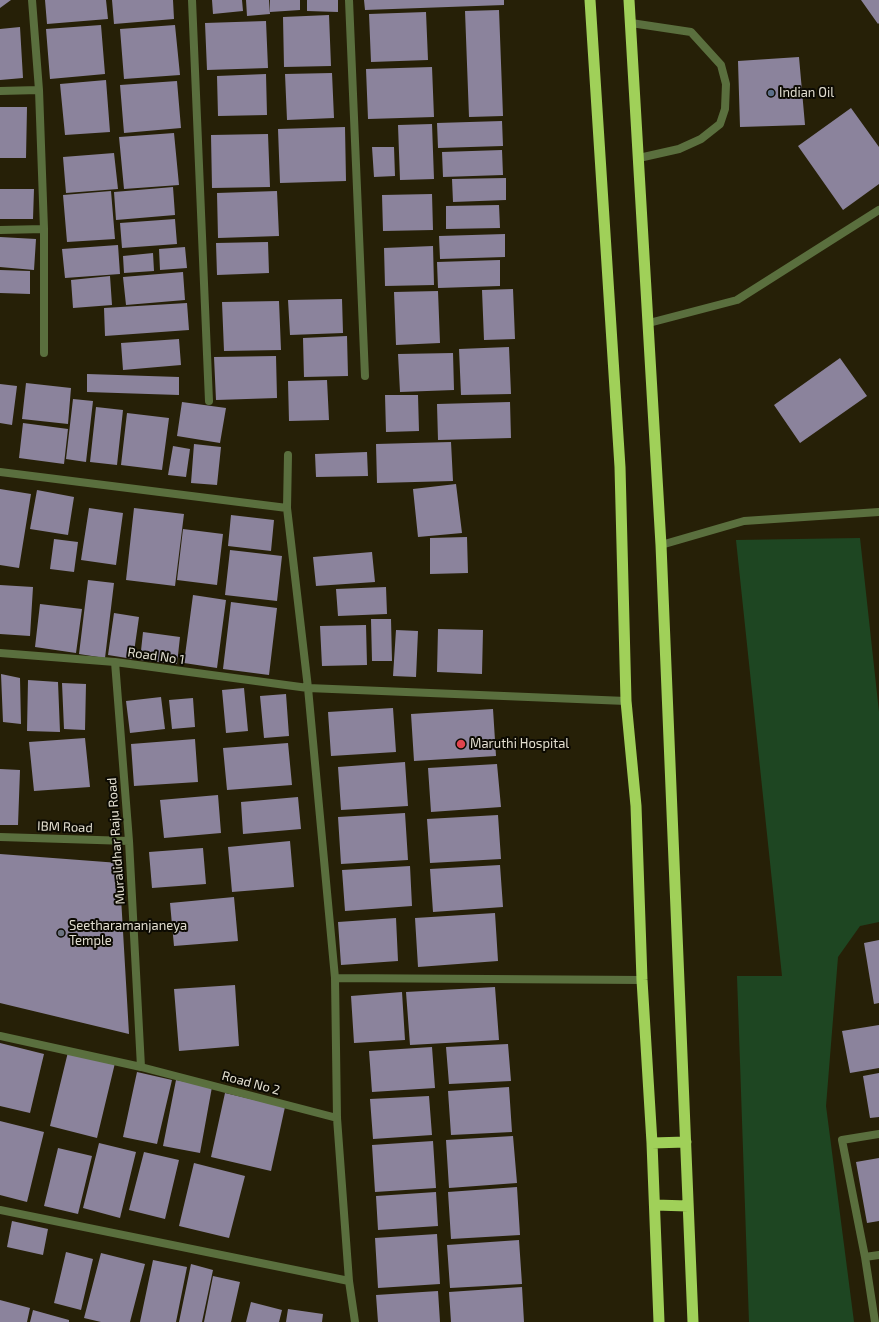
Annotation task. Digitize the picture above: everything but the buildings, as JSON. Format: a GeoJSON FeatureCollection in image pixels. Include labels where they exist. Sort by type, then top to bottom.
{"type":"FeatureCollection","features":[{"type":"Feature","properties":{"kind":"highway"},"geometry":{"type":"LineString","coordinates":[[590,0],[620,467],[626,701],[636,806],[642,980],[652,1144],[659,1322]]}},
{"type":"Feature","properties":{"kind":"highway"},"geometry":{"type":"LineString","coordinates":[[629,0],[661,545],[693,1322]]}},
{"type":"Feature","properties":{"kind":"highway"},"geometry":{"type":"LineString","coordinates":[[652,1144],[686,1142]]}},
{"type":"Feature","properties":{"kind":"highway"},"geometry":{"type":"LineString","coordinates":[[655,1205],[688,1206]]}},
{"type":"Feature","properties":{"kind":"street"},"geometry":{"type":"LineString","coordinates":[[32,0],[39,90],[44,229],[44,353]]}},
{"type":"Feature","properties":{"kind":"street"},"geometry":{"type":"LineString","coordinates":[[192,0],[209,402]]}},
{"type":"Feature","properties":{"kind":"street"},"geometry":{"type":"LineString","coordinates":[[349,0],[365,376]]}},
{"type":"Feature","properties":{"kind":"street"},"geometry":{"type":"LineString","coordinates":[[631,23],[691,32],[721,65],[726,84],[725,109],[720,124],[701,139],[679,148],[639,158]]}},
{"type":"Feature","properties":{"kind":"street"},"geometry":{"type":"LineString","coordinates":[[0,92],[39,90]]}},
{"type":"Feature","properties":{"kind":"street"},"geometry":{"type":"LineString","coordinates":[[649,323],[737,300],[879,210]]}},
{"type":"Feature","properties":{"kind":"street"},"geometry":{"type":"LineString","coordinates":[[0,230],[44,229]]}},
{"type":"Feature","properties":{"kind":"street"},"geometry":{"type":"LineString","coordinates":[[288,456],[287,508],[308,688],[336,978],[337,1118],[349,1281],[355,1322]]}},
{"type":"Feature","properties":{"kind":"street"},"geometry":{"type":"LineString","coordinates":[[0,472],[287,508]]}},
{"type":"Feature","properties":{"kind":"street"},"geometry":{"type":"LineString","coordinates":[[661,545],[744,521],[879,513]]}},
{"type":"Feature","properties":{"kind":"street","name":"Road No 1"},"geometry":{"type":"LineString","coordinates":[[0,653],[115,662],[308,688],[626,701]]}},
{"type":"Feature","properties":{"kind":"street","name":"Muralidhar Raju Road"},"geometry":{"type":"LineString","coordinates":[[115,662],[130,841],[141,1067]]}},
{"type":"Feature","properties":{"kind":"street","name":"IBM Road"},"geometry":{"type":"LineString","coordinates":[[0,837],[130,841]]}},
{"type":"Feature","properties":{"kind":"street"},"geometry":{"type":"LineString","coordinates":[[336,978],[642,980]]}},
{"type":"Feature","properties":{"kind":"street","name":"Road No 2"},"geometry":{"type":"LineString","coordinates":[[0,1036],[141,1067],[337,1118]]}},
{"type":"Feature","properties":{"kind":"street"},"geometry":{"type":"LineString","coordinates":[[875,1322],[865,1257],[842,1140],[879,1134]]}},
{"type":"Feature","properties":{"kind":"street"},"geometry":{"type":"LineString","coordinates":[[0,1212],[349,1281]]}},
{"type":"Feature","properties":{"kind":"street"},"geometry":{"type":"LineString","coordinates":[[865,1257],[879,1255]]}},
{"type":"Feature","properties":{"kind":"green space"},"geometry":{"type":"Polygon","coordinates":[[[860,538],[879,712],[879,922],[860,926],[838,957],[826,1106],[854,1322],[749,1322],[737,976],[782,976],[736,540],[860,538]]]}},
{"type":"Feature","properties":{"kind":"place","name":"Indian Oil"},"geometry":{"type":"Point","coordinates":[771,93]}},
{"type":"Feature","properties":{"kind":"place","name":"Maruthi Hospital"},"geometry":{"type":"Point","coordinates":[461,744]}},
{"type":"Feature","properties":{"kind":"place","name":"Seetharamanjaneya Temple"},"geometry":{"type":"Point","coordinates":[61,933]}}]}
